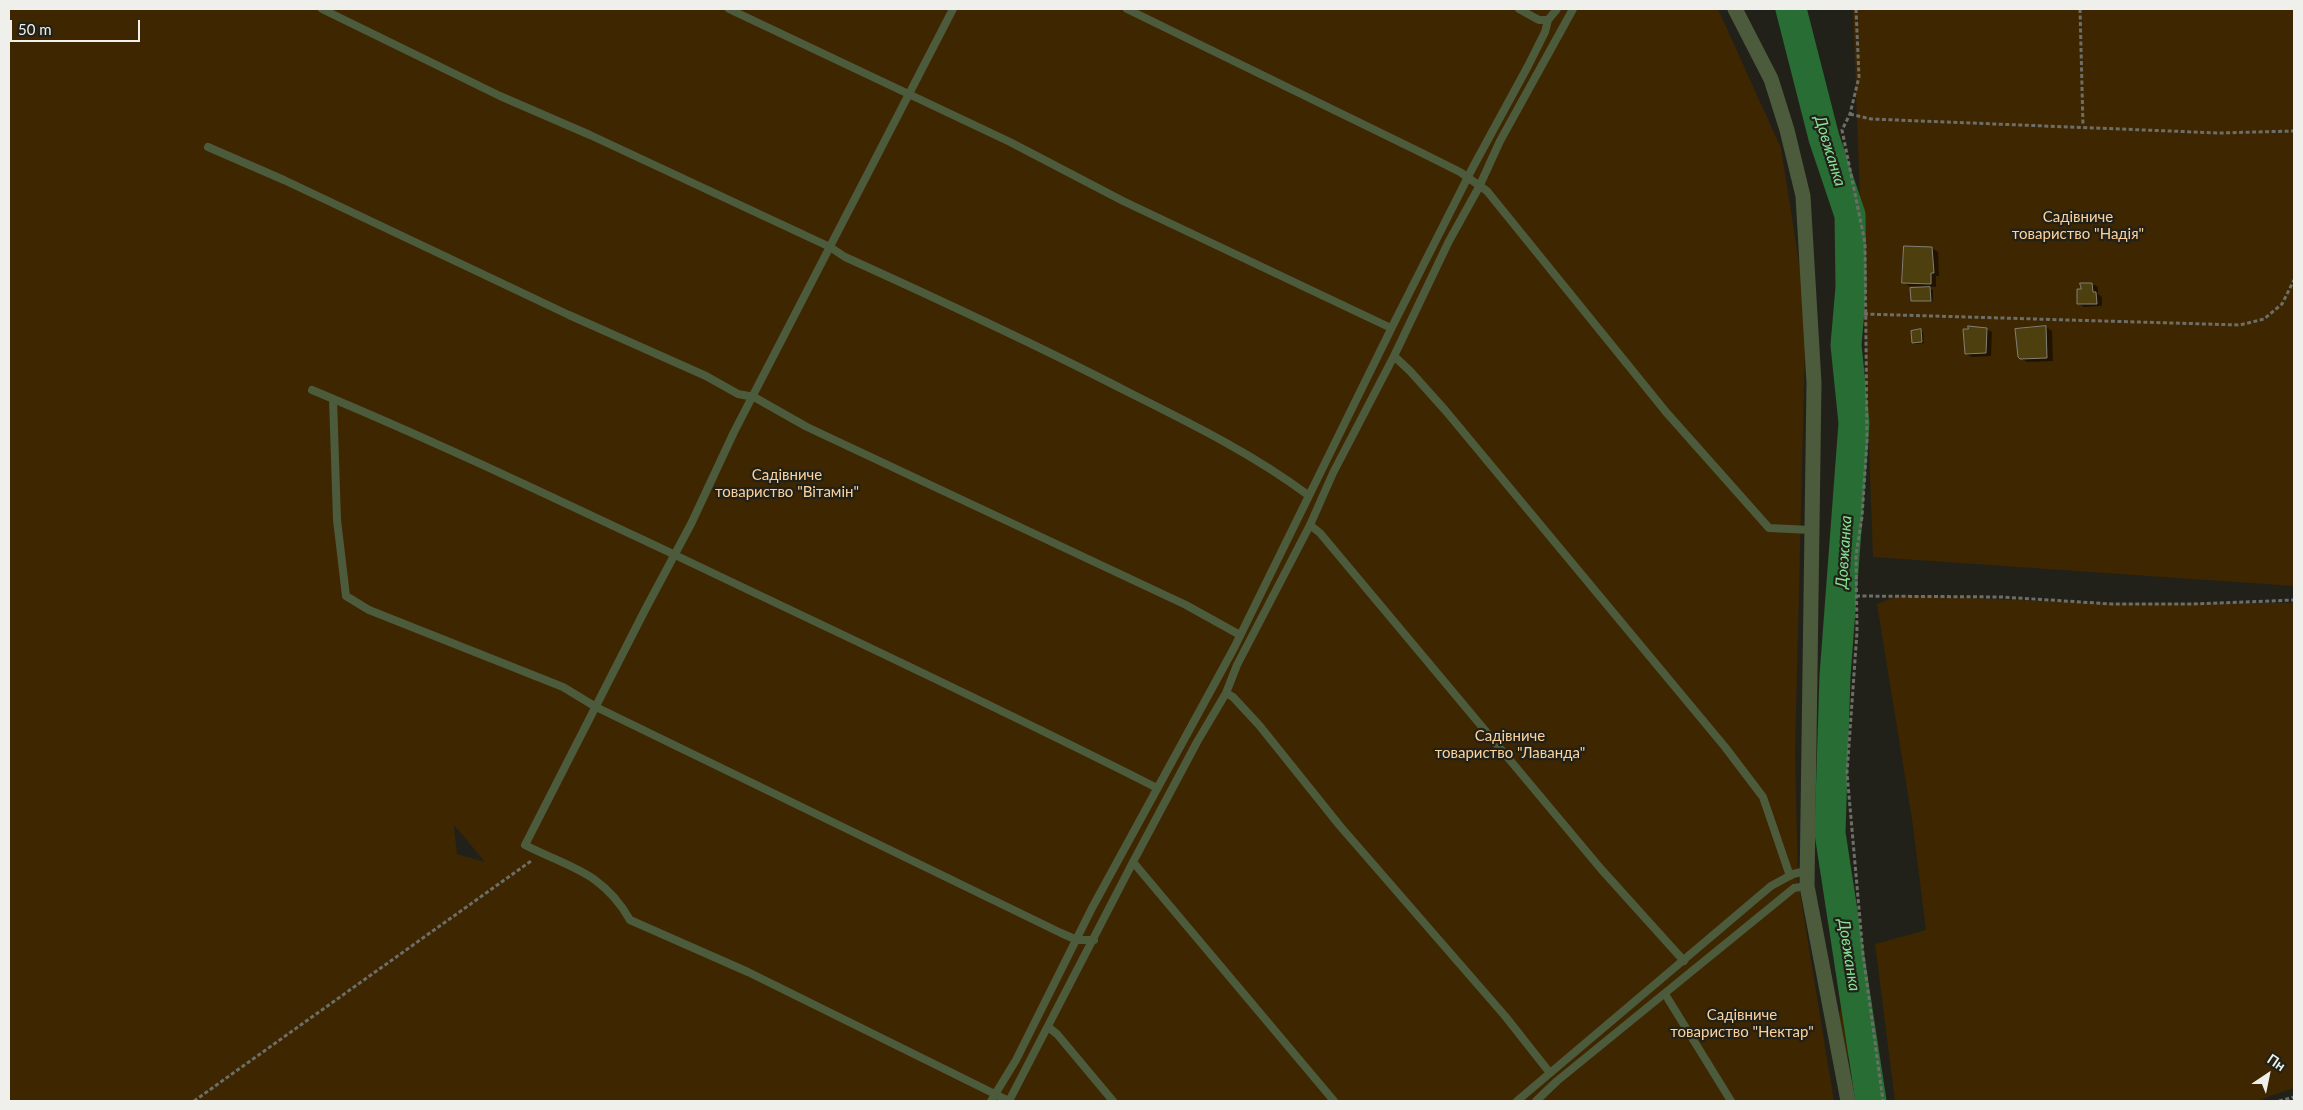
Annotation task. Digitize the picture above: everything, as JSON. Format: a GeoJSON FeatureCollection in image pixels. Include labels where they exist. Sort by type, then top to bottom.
{"type":"FeatureCollection","features":[{"type":"Feature","properties":{"kind":"street"},"geometry":{"type":"LineString","coordinates":[[1735,9],[1771,79],[1787,130],[1803,196],[1814,383],[1807,879],[1848,1101]]}},
{"type":"Feature","properties":{"kind":"lane"},"geometry":{"type":"LineString","coordinates":[[322,9],[500,96],[590,134],[830,248],[844,257],[1064,359],[1200,428],[1286,478],[1308,495]]}},
{"type":"Feature","properties":{"kind":"lane"},"geometry":{"type":"LineString","coordinates":[[729,9],[1010,142],[1123,201],[1391,328]]}},
{"type":"Feature","properties":{"kind":"lane"},"geometry":{"type":"LineString","coordinates":[[953,9],[525,845],[574,867],[603,884],[621,903],[630,920],[748,972],[1009,1101],[1133,862],[1197,742],[1226,693],[1236,665],[1310,525],[1333,473],[1394,356],[1449,241],[1479,187],[1500,141],[1573,9]]}},
{"type":"Feature","properties":{"kind":"lane"},"geometry":{"type":"LineString","coordinates":[[1127,9],[1422,153],[1468,178],[1487,191],[1666,412],[1769,528],[1811,530]]}},
{"type":"Feature","properties":{"kind":"lane"},"geometry":{"type":"LineString","coordinates":[[1519,9],[1539,20],[1548,20]]}},
{"type":"Feature","properties":{"kind":"lane"},"geometry":{"type":"LineString","coordinates":[[991,1101],[1016,1060],[1092,908],[1240,635],[1391,328],[1528,66],[1545,32],[1548,20],[1557,9]]}},
{"type":"Feature","properties":{"kind":"lane"},"geometry":{"type":"LineString","coordinates":[[208,147],[284,180],[569,315],[706,376],[738,394],[753,397],[807,427],[1186,605],[1240,635]]}},
{"type":"Feature","properties":{"kind":"lane"},"geometry":{"type":"LineString","coordinates":[[1394,356],[1445,410],[1725,748],[1763,797],[1790,876]]}},
{"type":"Feature","properties":{"kind":"lane"},"geometry":{"type":"LineString","coordinates":[[312,390],[525,484],[875,650],[1157,788]]}},
{"type":"Feature","properties":{"kind":"lane"},"geometry":{"type":"LineString","coordinates":[[333,399],[337,520],[346,596],[369,610],[563,687],[596,707],[1077,940],[1094,940]]}},
{"type":"Feature","properties":{"kind":"lane"},"geometry":{"type":"LineString","coordinates":[[1310,525],[1327,540],[1601,870],[1684,961]]}},
{"type":"Feature","properties":{"kind":"lane"},"geometry":{"type":"LineString","coordinates":[[1226,693],[1259,725],[1340,826],[1505,1016],[1550,1073]]}},
{"type":"Feature","properties":{"kind":"lane"},"geometry":{"type":"LineString","coordinates":[[1133,862],[1334,1101]]}},
{"type":"Feature","properties":{"kind":"lane"},"geometry":{"type":"LineString","coordinates":[[1517,1101],[1771,886],[1790,876],[1807,879]]}},
{"type":"Feature","properties":{"kind":"lane"},"geometry":{"type":"LineString","coordinates":[[1536,1101],[1557,1081],[1807,879]]}},
{"type":"Feature","properties":{"kind":"lane"},"geometry":{"type":"LineString","coordinates":[[1665,994],[1731,1101]]}},
{"type":"Feature","properties":{"kind":"lane"},"geometry":{"type":"LineString","coordinates":[[1048,1026],[1057,1034],[1113,1101]]}},
{"type":"Feature","properties":{"kind":"path"},"geometry":{"type":"LineString","coordinates":[[1856,9],[1859,77],[1850,114],[1842,130],[1865,243],[1864,314],[1867,441],[1862,517],[1856,555],[1857,632],[1846,773],[1862,945],[1883,1101]]}},
{"type":"Feature","properties":{"kind":"path"},"geometry":{"type":"LineString","coordinates":[[2080,9],[2083,126]]}},
{"type":"Feature","properties":{"kind":"path"},"geometry":{"type":"LineString","coordinates":[[1850,114],[1871,119],[2083,126],[2219,133],[2294,131]]}},
{"type":"Feature","properties":{"kind":"path"},"geometry":{"type":"LineString","coordinates":[[1864,314],[2240,325],[2264,319],[2282,304],[2294,280]]}},
{"type":"Feature","properties":{"kind":"path"},"geometry":{"type":"LineString","coordinates":[[1856,596],[2002,597],[2112,604],[2194,604],[2294,600]]}},
{"type":"Feature","properties":{"kind":"path"},"geometry":{"type":"LineString","coordinates":[[194,1101],[541,853]]}},
{"type":"Feature","properties":{"kind":"path"},"geometry":{"type":"LineString","coordinates":[[2279,1101],[2294,1096]]}},
{"type":"Feature","properties":{"kind":"green space"},"geometry":{"type":"Polygon","coordinates":[[[9,9],[1718,9],[1781,148],[1806,307],[1795,752],[1798,881],[1834,1101],[9,1101],[9,9]],[[455,826],[457,854],[485,862],[455,826]]]}},
{"type":"Feature","properties":{"kind":"green space","name":"Садівниче товариство \"Надія\""},"geometry":{"type":"Polygon","coordinates":[[[1853,9],[2294,9],[2294,586],[1873,557],[1853,9]]]}},
{"type":"Feature","properties":{"kind":"green space"},"geometry":{"type":"Polygon","coordinates":[[[1899,595],[2090,603],[2294,603],[2294,1088],[2256,1101],[1895,1101],[1875,944],[1926,930],[1913,826],[1877,604],[1899,595]]]}},
{"type":"Feature","properties":{"kind":"green space"},"geometry":{"type":"Polygon","coordinates":[[[1858,980],[1869,1004],[1869,1029],[1873,1055],[1867,1066],[1844,1054],[1837,1040],[1840,1010],[1848,991],[1858,980]]]}},
{"type":"Feature","properties":{"kind":"green space"},"geometry":{"type":"Polygon","coordinates":[[[1862,1070],[1872,1075],[1880,1101],[1861,1101],[1850,1084],[1851,1080],[1862,1070]]]}},
{"type":"Feature","properties":{"kind":"building"},"geometry":{"type":"Polygon","coordinates":[[[1904,246],[1932,247],[1934,273],[1931,273],[1931,284],[1902,283],[1904,246]]]}},
{"type":"Feature","properties":{"kind":"building"},"geometry":{"type":"Polygon","coordinates":[[[2080,283],[2092,283],[2093,292],[2096,292],[2097,304],[2077,304],[2077,289],[2081,289],[2080,283]]]}},
{"type":"Feature","properties":{"kind":"building"},"geometry":{"type":"Polygon","coordinates":[[[1930,287],[1931,301],[1911,301],[1910,288],[1930,287]]]}},
{"type":"Feature","properties":{"kind":"building"},"geometry":{"type":"Polygon","coordinates":[[[1968,326],[1987,328],[1986,353],[1965,354],[1963,329],[1968,329],[1968,326]]]}},
{"type":"Feature","properties":{"kind":"building"},"geometry":{"type":"Polygon","coordinates":[[[2046,326],[2047,358],[2020,359],[2018,357],[2015,329],[2046,326]]]}},
{"type":"Feature","properties":{"kind":"building"},"geometry":{"type":"Polygon","coordinates":[[[1921,329],[1922,342],[1912,343],[1911,331],[1921,329]]]}},
{"type":"Feature","properties":{"kind":"waterway","name":"Довжанка"},"geometry":{"type":"LineString","coordinates":[[1791,9],[1824,138],[1850,215],[1851,287],[1846,345],[1854,423],[1835,676],[1830,833],[1871,1101]]}},
{"type":"Feature","properties":{"kind":"park label","name":"Садівниче товариство \"Вітамін\""},"geometry":{"type":"Point","coordinates":[787,484]}},
{"type":"Feature","properties":{"kind":"park label","name":"Садівниче товариство \"Лаванда\""},"geometry":{"type":"Point","coordinates":[1510,744]}},
{"type":"Feature","properties":{"kind":"park label","name":"Садівниче товариство \"Нектар\""},"geometry":{"type":"Point","coordinates":[1742,1024]}}]}
